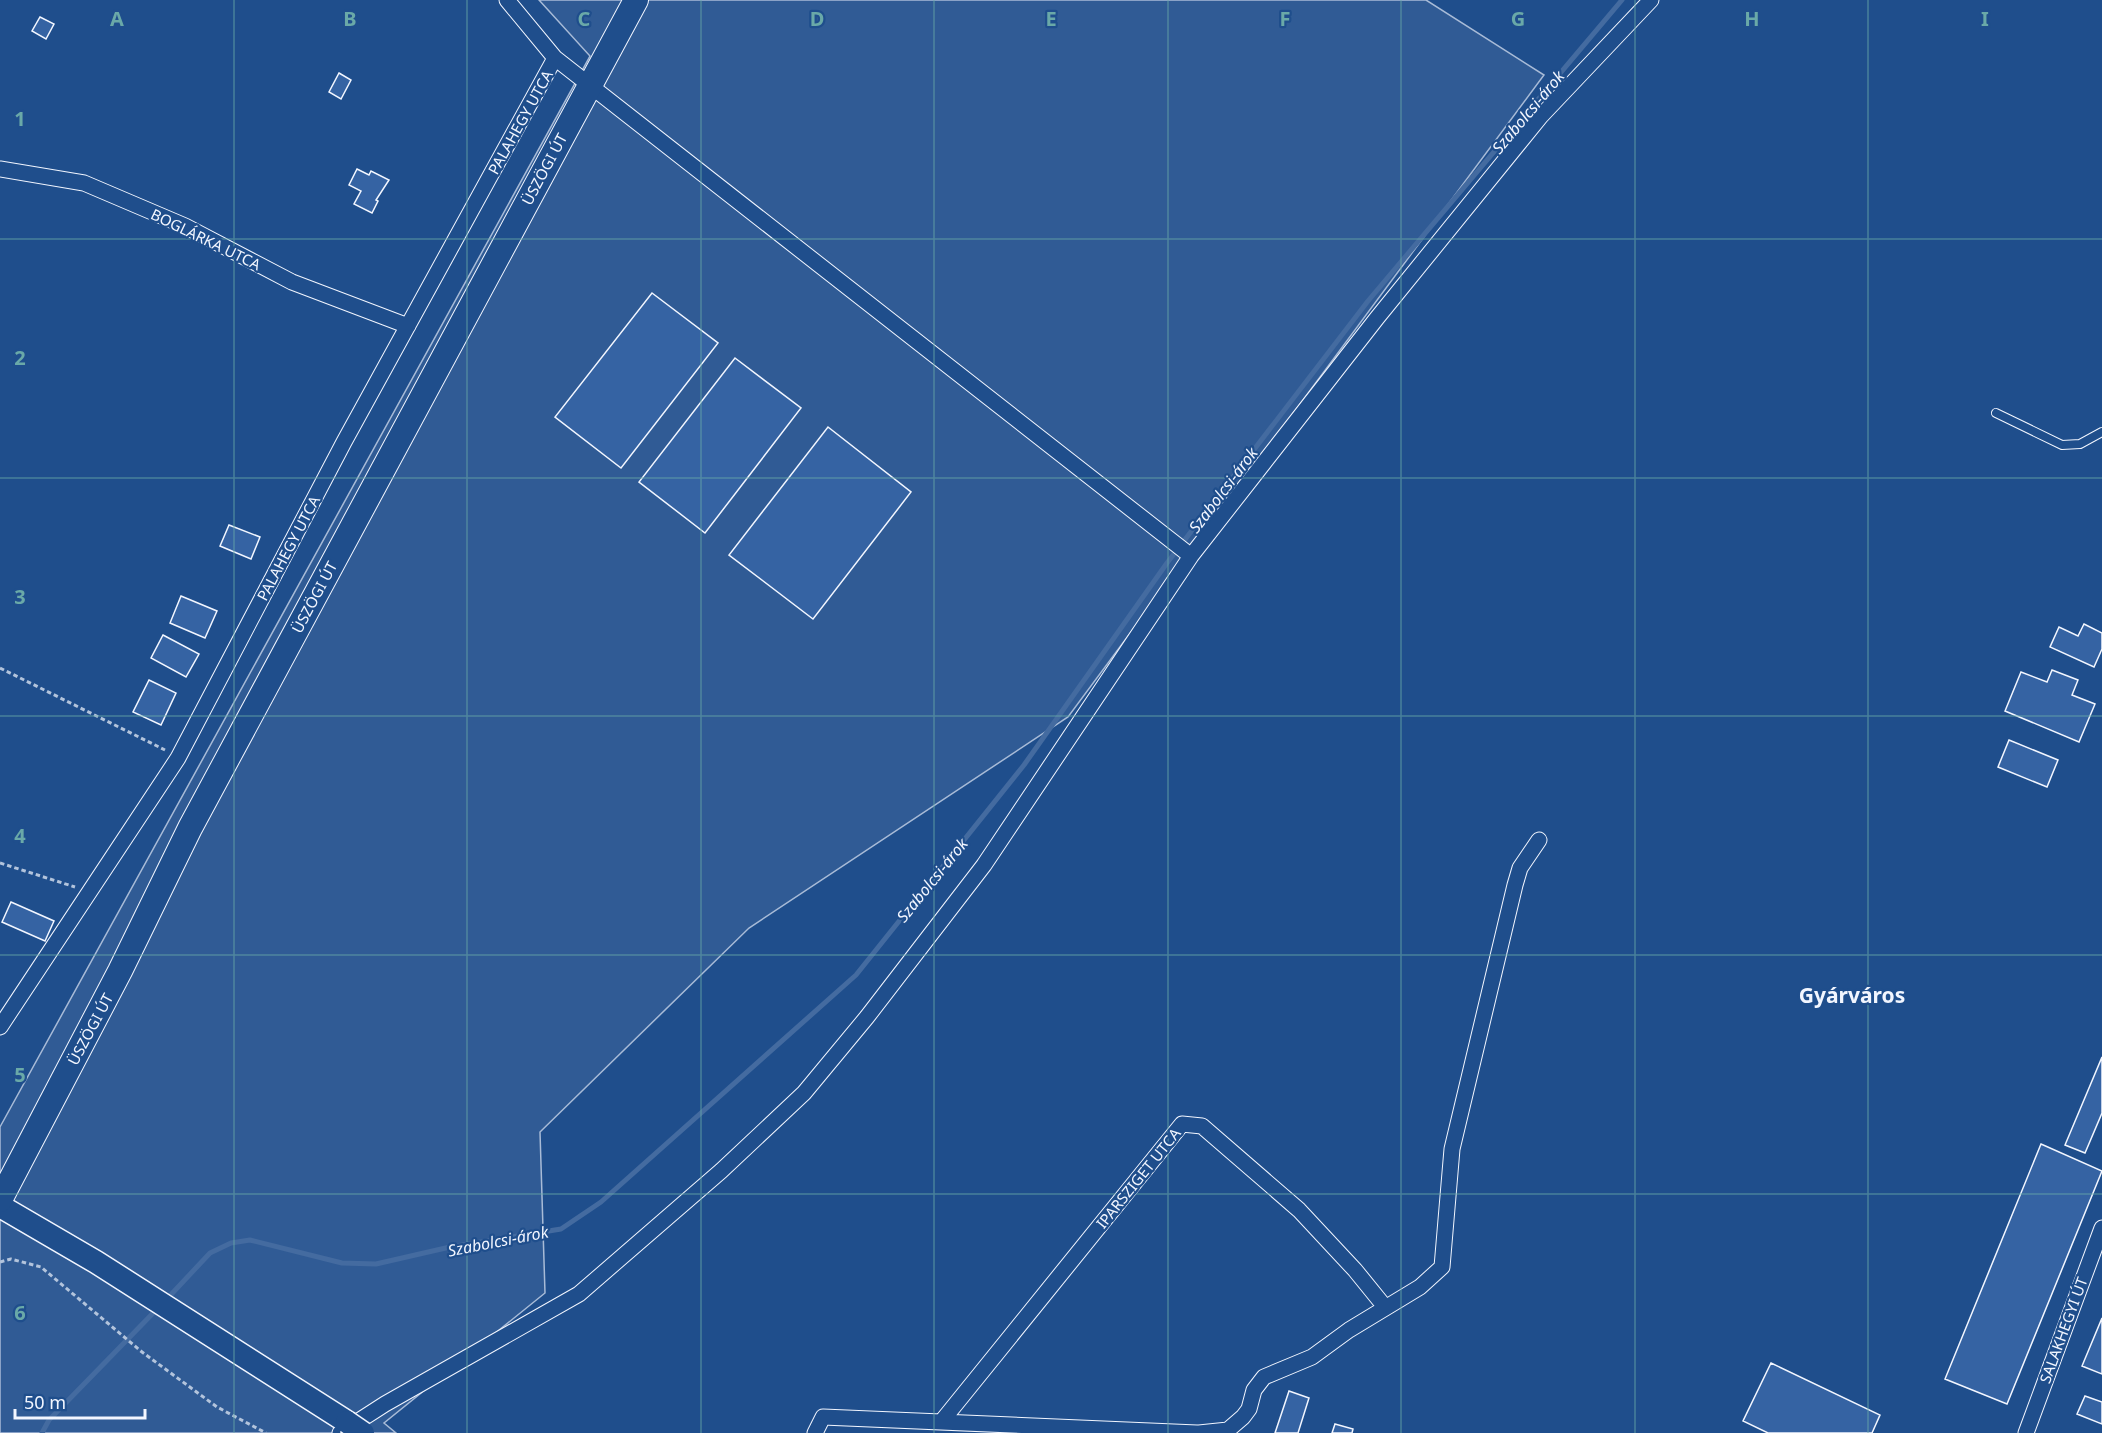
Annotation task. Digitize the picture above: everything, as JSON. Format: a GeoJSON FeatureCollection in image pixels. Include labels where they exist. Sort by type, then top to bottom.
{"type":"FeatureCollection","features":[{"type":"Feature","properties":{"kind":"main road","name":"ÜSZÖGI ÚT"},"geometry":{"type":"LineString","coordinates":[[0,1200],[120,971],[190,828],[636,0]]}},
{"type":"Feature","properties":{"kind":"main road"},"geometry":{"type":"LineString","coordinates":[[0,1206],[162,1304],[350,1429]]}},
{"type":"Feature","properties":{"kind":"street","name":"PALAHEGY UTCA"},"geometry":{"type":"LineString","coordinates":[[507,0],[555,58],[1183,550]]}},
{"type":"Feature","properties":{"kind":"street"},"geometry":{"type":"LineString","coordinates":[[350,1429],[385,1404],[579,1294],[721,1171],[804,1093],[867,1017],[984,865],[1183,550],[1377,318],[1541,116],[1651,0]]}},
{"type":"Feature","properties":{"kind":"street","name":"PALAHEGY UTCA"},"geometry":{"type":"LineString","coordinates":[[0,1027],[178,758],[344,442],[555,58]]}},
{"type":"Feature","properties":{"kind":"street","name":"BOGLÁRKA UTCA"},"geometry":{"type":"LineString","coordinates":[[0,169],[84,183],[185,226],[292,282],[408,326]]}},
{"type":"Feature","properties":{"kind":"street"},"geometry":{"type":"LineString","coordinates":[[816,1431],[823,1417],[1198,1433],[1228,1430],[1249,1409],[1254,1390],[1264,1377],[1312,1356],[1385,1307],[1420,1287],[1442,1267],[1452,1149],[1465,1086],[1520,868],[1539,840]]}},
{"type":"Feature","properties":{"kind":"street","name":"IPARSZIGET UTCA"},"geometry":{"type":"LineString","coordinates":[[942,1421],[1182,1124],[1202,1126],[1299,1210],[1355,1270],[1385,1307]]}},
{"type":"Feature","properties":{"kind":"street","name":"SALAKHEGYI ÚT"},"geometry":{"type":"LineString","coordinates":[[2026,1433],[2102,1228]]}},
{"type":"Feature","properties":{"kind":"lane"},"geometry":{"type":"LineString","coordinates":[[1996,413],[2062,445],[2080,444],[2102,432]]}},
{"type":"Feature","properties":{"kind":"path"},"geometry":{"type":"LineString","coordinates":[[0,668],[178,758]]}},
{"type":"Feature","properties":{"kind":"path"},"geometry":{"type":"LineString","coordinates":[[0,863],[90,892]]}},
{"type":"Feature","properties":{"kind":"path"},"geometry":{"type":"LineString","coordinates":[[0,1262],[11,1259],[41,1267],[134,1345],[218,1407],[266,1433]]}},
{"type":"Feature","properties":{"kind":"shaded area"},"geometry":{"type":"Polygon","coordinates":[[[539,0],[1426,0],[1544,75],[1068,717],[749,928],[540,1132],[545,1293],[384,1423],[396,1433],[0,1433],[0,1127],[590,56],[539,0]]]}},
{"type":"Feature","properties":{"kind":"building"},"geometry":{"type":"Polygon","coordinates":[[[40,17],[54,24],[46,39],[32,31],[40,17]]]}},
{"type":"Feature","properties":{"kind":"building"},"geometry":{"type":"Polygon","coordinates":[[[339,73],[351,80],[341,99],[329,92],[339,73]]]}},
{"type":"Feature","properties":{"kind":"building"},"geometry":{"type":"Polygon","coordinates":[[[357,169],[369,175],[371,171],[389,180],[376,200],[378,201],[372,213],[354,204],[361,191],[349,185],[357,169]]]}},
{"type":"Feature","properties":{"kind":"building"},"geometry":{"type":"Polygon","coordinates":[[[652,293],[718,343],[621,468],[555,417],[652,293]]]}},
{"type":"Feature","properties":{"kind":"building"},"geometry":{"type":"Polygon","coordinates":[[[735,358],[801,408],[705,533],[639,482],[735,358]]]}},
{"type":"Feature","properties":{"kind":"building"},"geometry":{"type":"Polygon","coordinates":[[[828,427],[911,492],[813,619],[729,555],[828,427]]]}},
{"type":"Feature","properties":{"kind":"building"},"geometry":{"type":"Polygon","coordinates":[[[229,525],[260,537],[251,559],[220,546],[229,525]]]}},
{"type":"Feature","properties":{"kind":"building"},"geometry":{"type":"Polygon","coordinates":[[[181,596],[217,611],[205,638],[170,623],[181,596]]]}},
{"type":"Feature","properties":{"kind":"building"},"geometry":{"type":"Polygon","coordinates":[[[2084,624],[2102,633],[2102,649],[2094,667],[2050,647],[2059,627],[2078,636],[2084,624]]]}},
{"type":"Feature","properties":{"kind":"building"},"geometry":{"type":"Polygon","coordinates":[[[163,635],[199,654],[186,677],[151,658],[163,635]]]}},
{"type":"Feature","properties":{"kind":"building"},"geometry":{"type":"Polygon","coordinates":[[[2052,670],[2078,680],[2072,695],[2095,704],[2079,742],[2005,711],[2021,672],[2047,682],[2052,670]]]}},
{"type":"Feature","properties":{"kind":"building"},"geometry":{"type":"Polygon","coordinates":[[[149,680],[176,693],[161,725],[133,712],[149,680]]]}},
{"type":"Feature","properties":{"kind":"building"},"geometry":{"type":"Polygon","coordinates":[[[2009,740],[2058,760],[2047,787],[1998,767],[2009,740]]]}},
{"type":"Feature","properties":{"kind":"building"},"geometry":{"type":"Polygon","coordinates":[[[11,902],[54,921],[45,941],[2,922],[11,902]]]}},
{"type":"Feature","properties":{"kind":"building"},"geometry":{"type":"Polygon","coordinates":[[[2102,1057],[2102,1113],[2085,1153],[2065,1145],[2102,1057]]]}},
{"type":"Feature","properties":{"kind":"building"},"geometry":{"type":"Polygon","coordinates":[[[2041,1144],[2102,1171],[2007,1404],[1945,1379],[2041,1144]]]}},
{"type":"Feature","properties":{"kind":"building"},"geometry":{"type":"Polygon","coordinates":[[[2102,1318],[2102,1374],[2082,1366],[2102,1318]]]}},
{"type":"Feature","properties":{"kind":"building"},"geometry":{"type":"Polygon","coordinates":[[[1771,1363],[1880,1415],[1872,1433],[1768,1433],[1743,1421],[1771,1363]]]}},
{"type":"Feature","properties":{"kind":"building"},"geometry":{"type":"Polygon","coordinates":[[[1289,1391],[1309,1398],[1298,1433],[1275,1433],[1289,1391]]]}},
{"type":"Feature","properties":{"kind":"building"},"geometry":{"type":"Polygon","coordinates":[[[2085,1396],[2102,1402],[2102,1424],[2077,1414],[2085,1396]]]}},
{"type":"Feature","properties":{"kind":"building"},"geometry":{"type":"Polygon","coordinates":[[[1335,1424],[1353,1429],[1352,1433],[1332,1433],[1335,1424]]]}},
{"type":"Feature","properties":{"kind":"waterway","name":"Szabolcsi-árok"},"geometry":{"type":"LineString","coordinates":[[165,1301],[210,1253],[231,1243],[250,1240],[342,1263],[376,1264],[450,1247],[561,1229],[601,1202],[856,975],[1024,765],[1167,563],[1368,301],[1622,0]]}},
{"type":"Feature","properties":{"kind":"waterway","name":"Szabolcsi-árok"},"geometry":{"type":"LineString","coordinates":[[42,1433],[49,1420],[159,1307]]}},
{"type":"Feature","properties":{"kind":"district","name":"Gyárváros"},"geometry":{"type":"Point","coordinates":[1852,995]}}]}
